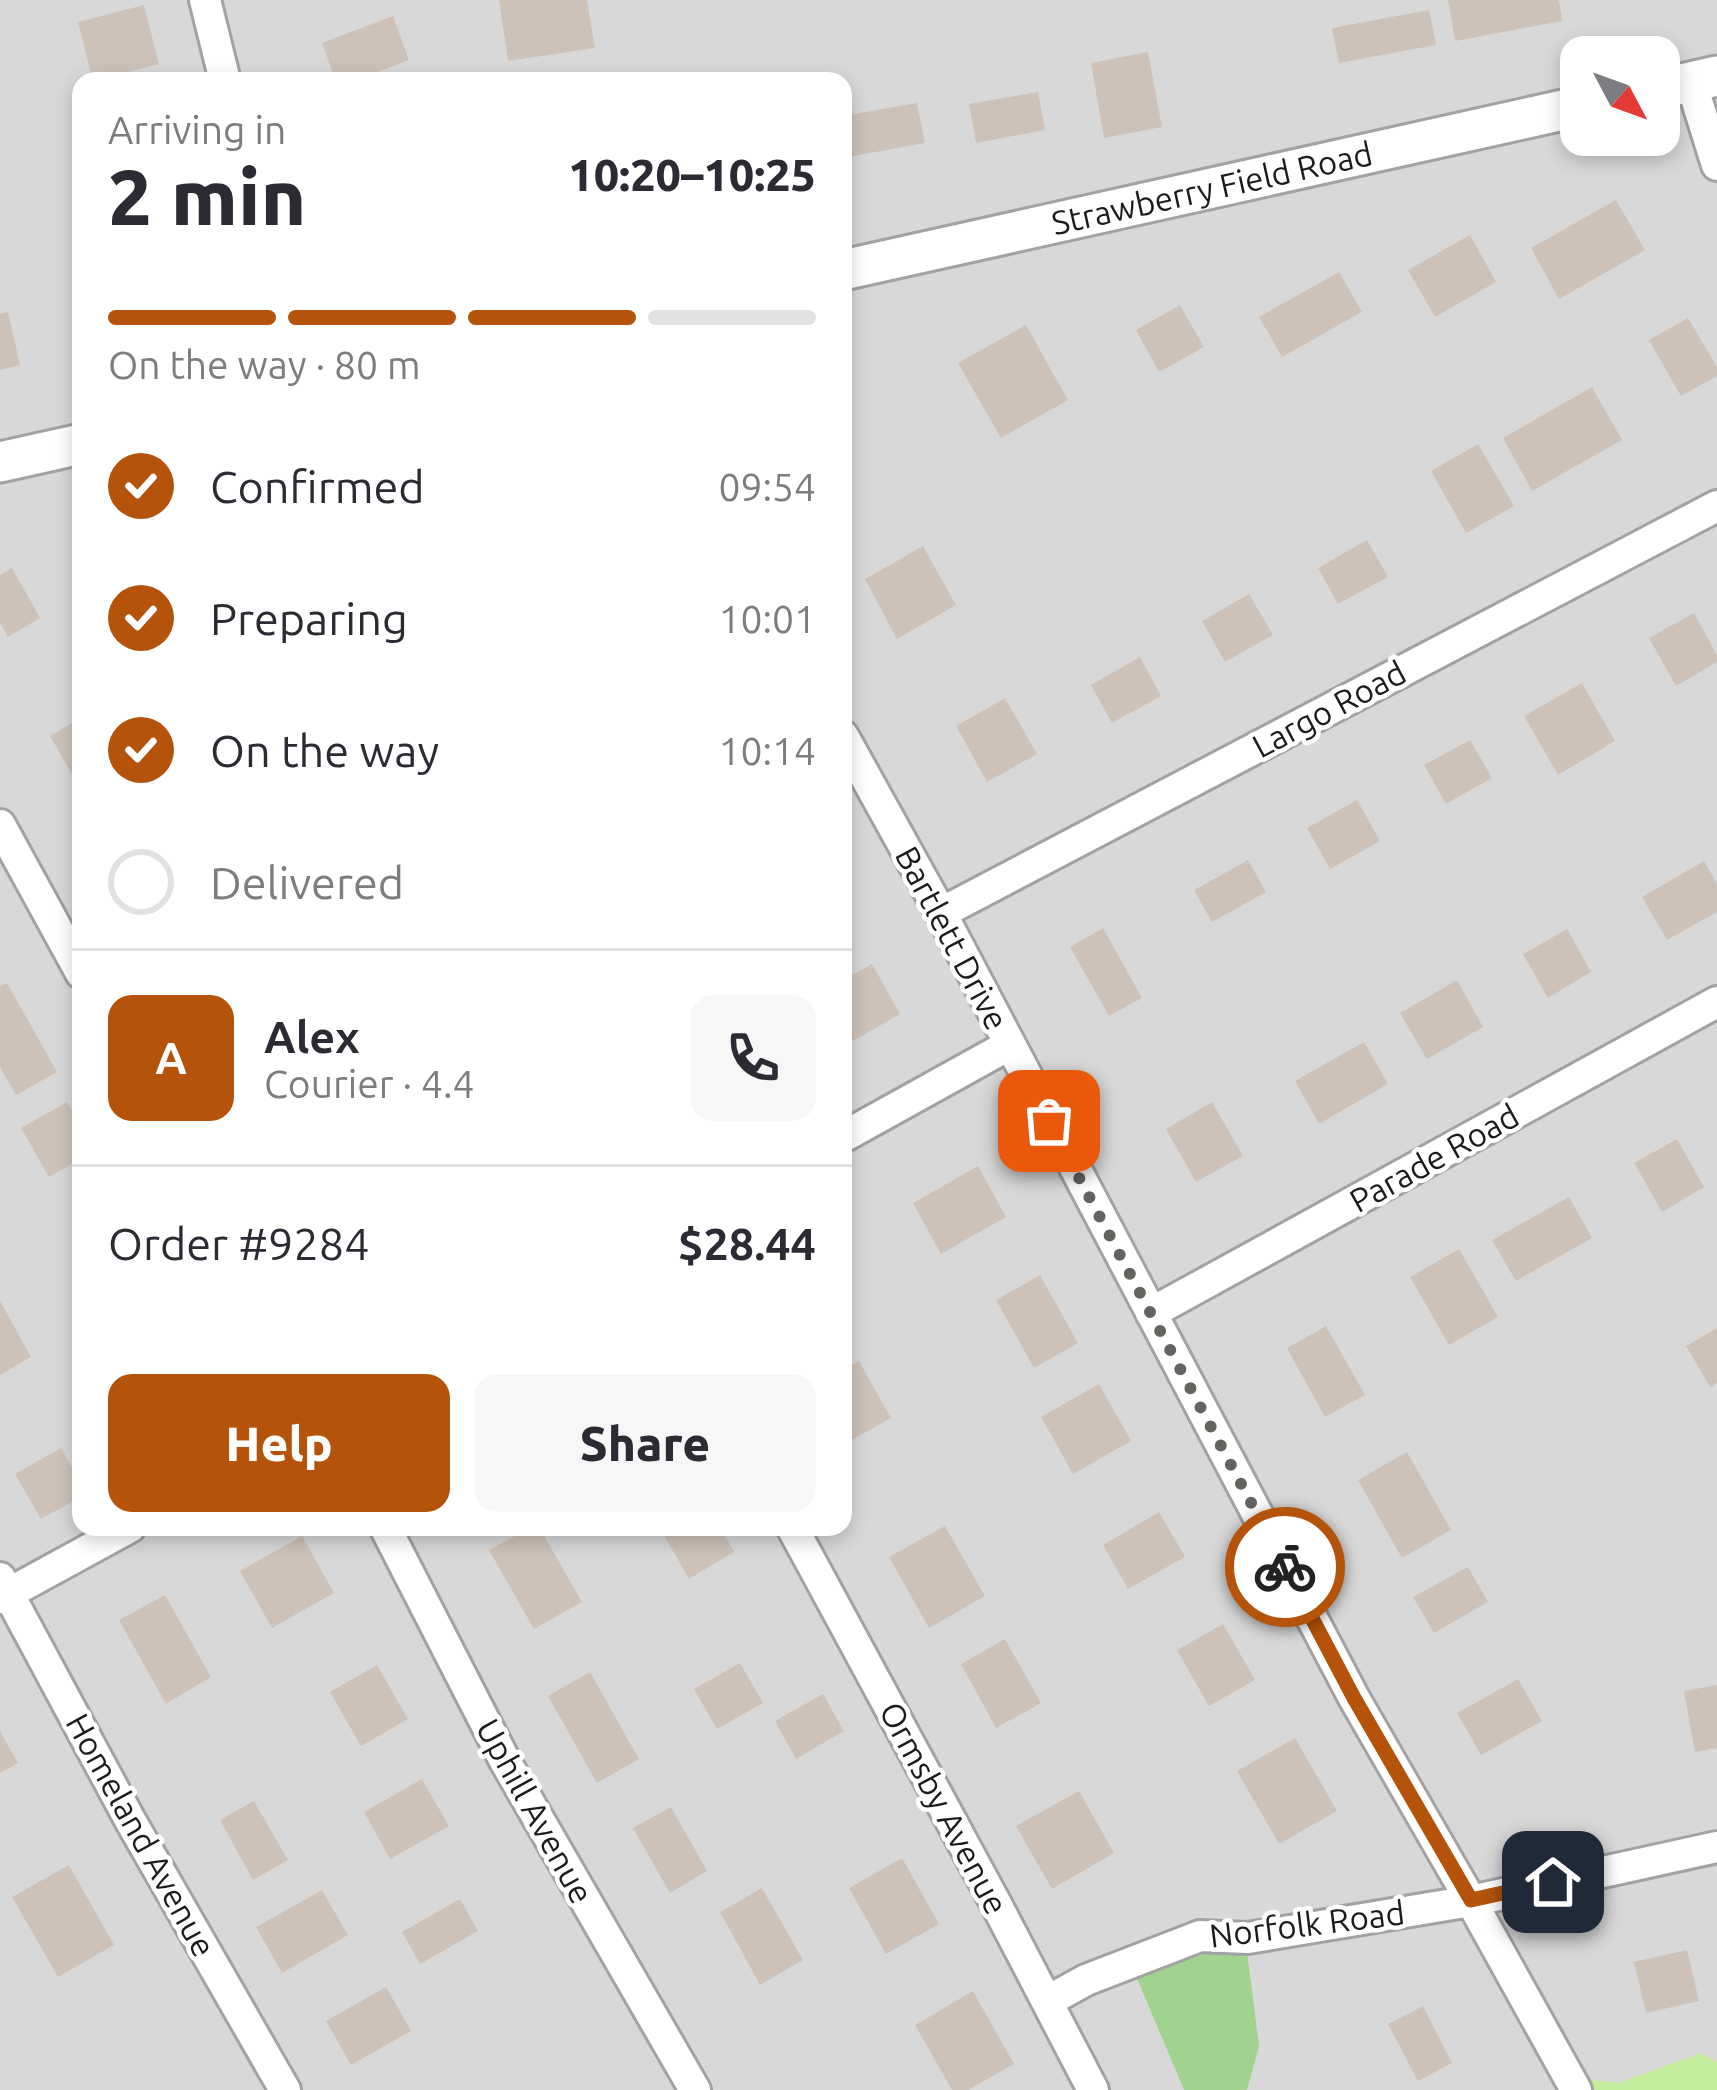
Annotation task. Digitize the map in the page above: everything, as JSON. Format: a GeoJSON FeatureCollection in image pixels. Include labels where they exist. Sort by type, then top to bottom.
{"type":"FeatureCollection","features":[{"type":"Feature","properties":{"kind":"street"},"geometry":{"type":"LineString","coordinates":[[205,0],[223,72]]}},
{"type":"Feature","properties":{"kind":"street"},"geometry":{"type":"LineString","coordinates":[[1689,82],[1717,165]]}},
{"type":"Feature","properties":{"kind":"street","name":"Strawberry Field Road"},"geometry":{"type":"LineString","coordinates":[[852,268],[1560,111]]}},
{"type":"Feature","properties":{"kind":"street"},"geometry":{"type":"LineString","coordinates":[[0,462],[72,446]]}},
{"type":"Feature","properties":{"kind":"street","name":"Largo Road"},"geometry":{"type":"LineString","coordinates":[[941,913],[1717,506]]}},
{"type":"Feature","properties":{"kind":"street","name":"Bartlett Drive"},"geometry":{"type":"LineString","coordinates":[[852,752],[1354,1698],[1576,2090]]}},
{"type":"Feature","properties":{"kind":"street"},"geometry":{"type":"LineString","coordinates":[[0,825],[72,957]]}},
{"type":"Feature","properties":{"kind":"street","name":"Parade Road"},"geometry":{"type":"LineString","coordinates":[[1151,1313],[1717,1002]]}},
{"type":"Feature","properties":{"kind":"street"},"geometry":{"type":"LineString","coordinates":[[852,1132],[1009,1045]]}},
{"type":"Feature","properties":{"kind":"street"},"geometry":{"type":"LineString","coordinates":[[3,1590],[112,1536]]}},
{"type":"Feature","properties":{"kind":"street","name":"Uphill Avenue"},"geometry":{"type":"LineString","coordinates":[[390,1536],[505,1761],[695,2090]]}},
{"type":"Feature","properties":{"kind":"street","name":"Ormsby Avenue"},"geometry":{"type":"LineString","coordinates":[[797,1536],[1093,2090]]}},
{"type":"Feature","properties":{"kind":"street","name":"Homeland Avenue"},"geometry":{"type":"LineString","coordinates":[[3,1590],[285,2090]]}},
{"type":"Feature","properties":{"kind":"street","name":"Norfolk Road"},"geometry":{"type":"LineString","coordinates":[[1048,2001],[1086,1980],[1200,1936],[1248,1938],[1471,1900],[1717,1847]]}},
{"type":"Feature","properties":{"kind":"shaded area"},"geometry":{"type":"Polygon","coordinates":[[[0,0],[1717,0],[1717,2062],[1701,2053],[1618,2083],[1556,2076],[1555,2090],[1247,2090],[1135,1968],[1184,2090],[0,2090],[0,0]]]}},
{"type":"Feature","properties":{"kind":"green space"},"geometry":{"type":"Polygon","coordinates":[[[1246,1944],[1259,2046],[1247,2090],[1184,2090],[1135,1967],[1179,1947],[1246,1944]]]}},
{"type":"Feature","properties":{"kind":"green space"},"geometry":{"type":"Polygon","coordinates":[[[1701,2053],[1717,2062],[1717,2090],[1555,2090],[1555,2076],[1618,2083],[1701,2053]]]}},
{"type":"Feature","properties":{"kind":"building"},"geometry":{"type":"Polygon","coordinates":[[[499,0],[587,0],[595,48],[508,61],[499,0]]]}},
{"type":"Feature","properties":{"kind":"building"},"geometry":{"type":"Polygon","coordinates":[[[1448,0],[1559,0],[1562,21],[1455,41],[1448,0]]]}},
{"type":"Feature","properties":{"kind":"building"},"geometry":{"type":"Polygon","coordinates":[[[144,5],[159,64],[128,72],[91,72],[78,22],[144,5]]]}},
{"type":"Feature","properties":{"kind":"building"},"geometry":{"type":"Polygon","coordinates":[[[1429,10],[1436,45],[1339,63],[1332,28],[1429,10]]]}},
{"type":"Feature","properties":{"kind":"building"},"geometry":{"type":"Polygon","coordinates":[[[393,16],[409,60],[378,72],[333,72],[322,43],[393,16]]]}},
{"type":"Feature","properties":{"kind":"building"},"geometry":{"type":"Polygon","coordinates":[[[1148,52],[1162,127],[1104,138],[1091,63],[1148,52]]]}},
{"type":"Feature","properties":{"kind":"building"},"geometry":{"type":"Polygon","coordinates":[[[1038,92],[1045,130],[976,143],[969,104],[1038,92]]]}},
{"type":"Feature","properties":{"kind":"building"},"geometry":{"type":"Polygon","coordinates":[[[917,103],[925,143],[852,156],[852,114],[917,103]]]}},
{"type":"Feature","properties":{"kind":"building"},"geometry":{"type":"Polygon","coordinates":[[[1616,200],[1645,250],[1559,299],[1531,248],[1616,200]]]}},
{"type":"Feature","properties":{"kind":"building"},"geometry":{"type":"Polygon","coordinates":[[[1470,235],[1496,282],[1435,317],[1408,270],[1470,235]]]}},
{"type":"Feature","properties":{"kind":"building"},"geometry":{"type":"Polygon","coordinates":[[[1339,272],[1362,312],[1282,357],[1259,317],[1339,272]]]}},
{"type":"Feature","properties":{"kind":"building"},"geometry":{"type":"Polygon","coordinates":[[[1180,305],[1204,347],[1159,372],[1136,330],[1180,305]]]}},
{"type":"Feature","properties":{"kind":"building"},"geometry":{"type":"Polygon","coordinates":[[[8,312],[20,365],[0,370],[0,314],[8,312]]]}},
{"type":"Feature","properties":{"kind":"building"},"geometry":{"type":"Polygon","coordinates":[[[1688,318],[1717,367],[1717,376],[1681,396],[1649,340],[1688,318]]]}},
{"type":"Feature","properties":{"kind":"building"},"geometry":{"type":"Polygon","coordinates":[[[1026,325],[1068,400],[1001,438],[958,363],[1026,325]]]}},
{"type":"Feature","properties":{"kind":"building"},"geometry":{"type":"Polygon","coordinates":[[[1592,387],[1622,440],[1532,491],[1503,438],[1592,387]]]}},
{"type":"Feature","properties":{"kind":"building"},"geometry":{"type":"Polygon","coordinates":[[[1478,444],[1514,506],[1466,533],[1431,471],[1478,444]]]}},
{"type":"Feature","properties":{"kind":"building"},"geometry":{"type":"Polygon","coordinates":[[[1367,540],[1388,577],[1338,604],[1318,568],[1367,540]]]}},
{"type":"Feature","properties":{"kind":"building"},"geometry":{"type":"Polygon","coordinates":[[[923,546],[956,605],[897,639],[865,579],[923,546]]]}},
{"type":"Feature","properties":{"kind":"building"},"geometry":{"type":"Polygon","coordinates":[[[12,568],[40,618],[8,637],[0,623],[0,575],[12,568]]]}},
{"type":"Feature","properties":{"kind":"building"},"geometry":{"type":"Polygon","coordinates":[[[1249,594],[1273,635],[1225,662],[1202,621],[1249,594]]]}},
{"type":"Feature","properties":{"kind":"building"},"geometry":{"type":"Polygon","coordinates":[[[1694,613],[1717,662],[1676,686],[1649,638],[1694,613]]]}},
{"type":"Feature","properties":{"kind":"building"},"geometry":{"type":"Polygon","coordinates":[[[1140,657],[1161,696],[1112,723],[1091,685],[1140,657]]]}},
{"type":"Feature","properties":{"kind":"building"},"geometry":{"type":"Polygon","coordinates":[[[1582,683],[1615,741],[1558,775],[1524,716],[1582,683]]]}},
{"type":"Feature","properties":{"kind":"building"},"geometry":{"type":"Polygon","coordinates":[[[1005,698],[1037,754],[987,782],[956,726],[1005,698]]]}},
{"type":"Feature","properties":{"kind":"building"},"geometry":{"type":"Polygon","coordinates":[[[72,723],[72,774],[50,736],[72,723]]]}},
{"type":"Feature","properties":{"kind":"building"},"geometry":{"type":"Polygon","coordinates":[[[1470,740],[1492,778],[1446,804],[1424,765],[1470,740]]]}},
{"type":"Feature","properties":{"kind":"building"},"geometry":{"type":"Polygon","coordinates":[[[1357,800],[1380,841],[1330,869],[1307,828],[1357,800]]]}},
{"type":"Feature","properties":{"kind":"building"},"geometry":{"type":"Polygon","coordinates":[[[1248,860],[1266,892],[1212,922],[1194,890],[1248,860]]]}},
{"type":"Feature","properties":{"kind":"building"},"geometry":{"type":"Polygon","coordinates":[[[1704,861],[1717,884],[1717,912],[1667,940],[1642,897],[1704,861]]]}},
{"type":"Feature","properties":{"kind":"building"},"geometry":{"type":"Polygon","coordinates":[[[1103,928],[1142,998],[1109,1016],[1070,947],[1103,928]]]}},
{"type":"Feature","properties":{"kind":"building"},"geometry":{"type":"Polygon","coordinates":[[[1567,929],[1591,972],[1548,998],[1523,954],[1567,929]]]}},
{"type":"Feature","properties":{"kind":"building"},"geometry":{"type":"Polygon","coordinates":[[[872,964],[900,1014],[852,1041],[852,975],[872,964]]]}},
{"type":"Feature","properties":{"kind":"building"},"geometry":{"type":"Polygon","coordinates":[[[1457,980],[1483,1027],[1427,1059],[1400,1013],[1457,980]]]}},
{"type":"Feature","properties":{"kind":"building"},"geometry":{"type":"Polygon","coordinates":[[[7,983],[57,1072],[16,1095],[0,1067],[0,986],[7,983]]]}},
{"type":"Feature","properties":{"kind":"building"},"geometry":{"type":"Polygon","coordinates":[[[1364,1042],[1388,1084],[1319,1124],[1295,1081],[1364,1042]]]}},
{"type":"Feature","properties":{"kind":"building"},"geometry":{"type":"Polygon","coordinates":[[[67,1102],[72,1111],[72,1164],[49,1177],[21,1128],[67,1102]]]}},
{"type":"Feature","properties":{"kind":"building"},"geometry":{"type":"Polygon","coordinates":[[[1212,1102],[1243,1156],[1196,1182],[1166,1129],[1212,1102]]]}},
{"type":"Feature","properties":{"kind":"building"},"geometry":{"type":"Polygon","coordinates":[[[1677,1139],[1704,1187],[1662,1212],[1634,1163],[1677,1139]]]}},
{"type":"Feature","properties":{"kind":"building"},"geometry":{"type":"Polygon","coordinates":[[[978,1166],[1006,1217],[941,1254],[913,1203],[978,1166]]]}},
{"type":"Feature","properties":{"kind":"building"},"geometry":{"type":"Polygon","coordinates":[[[1569,1197],[1592,1238],[1516,1281],[1492,1240],[1569,1197]]]}},
{"type":"Feature","properties":{"kind":"building"},"geometry":{"type":"Polygon","coordinates":[[[1459,1249],[1498,1317],[1449,1345],[1410,1277],[1459,1249]]]}},
{"type":"Feature","properties":{"kind":"building"},"geometry":{"type":"Polygon","coordinates":[[[1040,1275],[1078,1343],[1034,1368],[996,1300],[1040,1275]]]}},
{"type":"Feature","properties":{"kind":"building"},"geometry":{"type":"Polygon","coordinates":[[[0,1301],[31,1357],[0,1375],[0,1301]]]}},
{"type":"Feature","properties":{"kind":"building"},"geometry":{"type":"Polygon","coordinates":[[[1326,1326],[1365,1395],[1325,1417],[1287,1348],[1326,1326]]]}},
{"type":"Feature","properties":{"kind":"building"},"geometry":{"type":"Polygon","coordinates":[[[1717,1328],[1717,1383],[1710,1387],[1686,1346],[1717,1328]]]}},
{"type":"Feature","properties":{"kind":"building"},"geometry":{"type":"Polygon","coordinates":[[[859,1361],[891,1418],[852,1440],[852,1365],[859,1361]]]}},
{"type":"Feature","properties":{"kind":"building"},"geometry":{"type":"Polygon","coordinates":[[[1099,1384],[1131,1441],[1073,1474],[1041,1417],[1099,1384]]]}},
{"type":"Feature","properties":{"kind":"building"},"geometry":{"type":"Polygon","coordinates":[[[61,1448],[72,1468],[72,1502],[41,1519],[15,1474],[61,1448]]]}},
{"type":"Feature","properties":{"kind":"building"},"geometry":{"type":"Polygon","coordinates":[[[1407,1452],[1451,1530],[1402,1558],[1358,1480],[1407,1452]]]}},
{"type":"Feature","properties":{"kind":"building"},"geometry":{"type":"Polygon","coordinates":[[[1159,1512],[1185,1557],[1128,1589],[1103,1545],[1159,1512]]]}},
{"type":"Feature","properties":{"kind":"building"},"geometry":{"type":"Polygon","coordinates":[[[945,1526],[985,1596],[929,1628],[889,1557],[945,1526]]]}},
{"type":"Feature","properties":{"kind":"building"},"geometry":{"type":"Polygon","coordinates":[[[302,1536],[334,1593],[272,1628],[240,1571],[302,1536]]]}},
{"type":"Feature","properties":{"kind":"building"},"geometry":{"type":"Polygon","coordinates":[[[515,1536],[544,1536],[582,1602],[534,1629],[489,1550],[515,1536]]]}},
{"type":"Feature","properties":{"kind":"building"},"geometry":{"type":"Polygon","coordinates":[[[664,1536],[725,1536],[734,1552],[689,1579],[664,1536]]]}},
{"type":"Feature","properties":{"kind":"building"},"geometry":{"type":"Polygon","coordinates":[[[1468,1567],[1488,1602],[1434,1633],[1413,1597],[1468,1567]]]}},
{"type":"Feature","properties":{"kind":"building"},"geometry":{"type":"Polygon","coordinates":[[[165,1595],[211,1677],[166,1704],[119,1620],[165,1595]]]}},
{"type":"Feature","properties":{"kind":"building"},"geometry":{"type":"Polygon","coordinates":[[[1223,1624],[1255,1680],[1209,1706],[1177,1650],[1223,1624]]]}},
{"type":"Feature","properties":{"kind":"building"},"geometry":{"type":"Polygon","coordinates":[[[1005,1639],[1041,1703],[996,1728],[961,1664],[1005,1639]]]}},
{"type":"Feature","properties":{"kind":"building"},"geometry":{"type":"Polygon","coordinates":[[[740,1663],[763,1703],[717,1729],[694,1689],[740,1663]]]}},
{"type":"Feature","properties":{"kind":"building"},"geometry":{"type":"Polygon","coordinates":[[[377,1665],[408,1719],[361,1746],[330,1692],[377,1665]]]}},
{"type":"Feature","properties":{"kind":"building"},"geometry":{"type":"Polygon","coordinates":[[[590,1672],[639,1759],[597,1783],[548,1696],[590,1672]]]}},
{"type":"Feature","properties":{"kind":"building"},"geometry":{"type":"Polygon","coordinates":[[[1518,1679],[1542,1721],[1481,1755],[1457,1713],[1518,1679]]]}},
{"type":"Feature","properties":{"kind":"building"},"geometry":{"type":"Polygon","coordinates":[[[1717,1685],[1717,1748],[1695,1752],[1684,1691],[1717,1685]]]}},
{"type":"Feature","properties":{"kind":"building"},"geometry":{"type":"Polygon","coordinates":[[[823,1694],[844,1731],[796,1759],[775,1721],[823,1694]]]}},
{"type":"Feature","properties":{"kind":"building"},"geometry":{"type":"Polygon","coordinates":[[[0,1731],[18,1763],[0,1773],[0,1731]]]}},
{"type":"Feature","properties":{"kind":"building"},"geometry":{"type":"Polygon","coordinates":[[[1295,1738],[1337,1811],[1279,1844],[1237,1771],[1295,1738]]]}},
{"type":"Feature","properties":{"kind":"building"},"geometry":{"type":"Polygon","coordinates":[[[422,1779],[449,1826],[390,1859],[364,1812],[422,1779]]]}},
{"type":"Feature","properties":{"kind":"building"},"geometry":{"type":"Polygon","coordinates":[[[1079,1791],[1114,1853],[1052,1889],[1016,1826],[1079,1791]]]}},
{"type":"Feature","properties":{"kind":"building"},"geometry":{"type":"Polygon","coordinates":[[[254,1801],[288,1860],[253,1880],[220,1820],[254,1801]]]}},
{"type":"Feature","properties":{"kind":"building"},"geometry":{"type":"Polygon","coordinates":[[[671,1807],[707,1871],[670,1893],[633,1828],[671,1807]]]}},
{"type":"Feature","properties":{"kind":"building"},"geometry":{"type":"Polygon","coordinates":[[[902,1858],[939,1924],[886,1954],[849,1888],[902,1858]]]}},
{"type":"Feature","properties":{"kind":"building"},"geometry":{"type":"Polygon","coordinates":[[[69,1865],[114,1945],[58,1977],[12,1897],[69,1865]]]}},
{"type":"Feature","properties":{"kind":"building"},"geometry":{"type":"Polygon","coordinates":[[[762,1888],[803,1960],[760,1985],[720,1912],[762,1888]]]}},
{"type":"Feature","properties":{"kind":"building"},"geometry":{"type":"Polygon","coordinates":[[[322,1890],[348,1935],[282,1973],[256,1927],[322,1890]]]}},
{"type":"Feature","properties":{"kind":"building"},"geometry":{"type":"Polygon","coordinates":[[[460,1899],[478,1931],[420,1964],[402,1932],[460,1899]]]}},
{"type":"Feature","properties":{"kind":"building"},"geometry":{"type":"Polygon","coordinates":[[[1687,1950],[1699,2001],[1646,2013],[1634,1962],[1687,1950]]]}},
{"type":"Feature","properties":{"kind":"building"},"geometry":{"type":"Polygon","coordinates":[[[386,1987],[411,2031],[351,2065],[326,2021],[386,1987]]]}},
{"type":"Feature","properties":{"kind":"building"},"geometry":{"type":"Polygon","coordinates":[[[973,1991],[1014,2064],[968,2090],[952,2090],[915,2025],[973,1991]]]}},
{"type":"Feature","properties":{"kind":"building"},"geometry":{"type":"Polygon","coordinates":[[[1423,2006],[1452,2063],[1418,2081],[1388,2024],[1423,2006]]]}},
{"type":"Feature","properties":{"kind":"way so far"},"geometry":{"type":"LineString","coordinates":[[1049,1121],[1285,1567]]}},
{"type":"Feature","properties":{"kind":"route"},"geometry":{"type":"LineString","coordinates":[[1285,1567],[1354,1698],[1471,1900],[1553,1882]]}}]}
